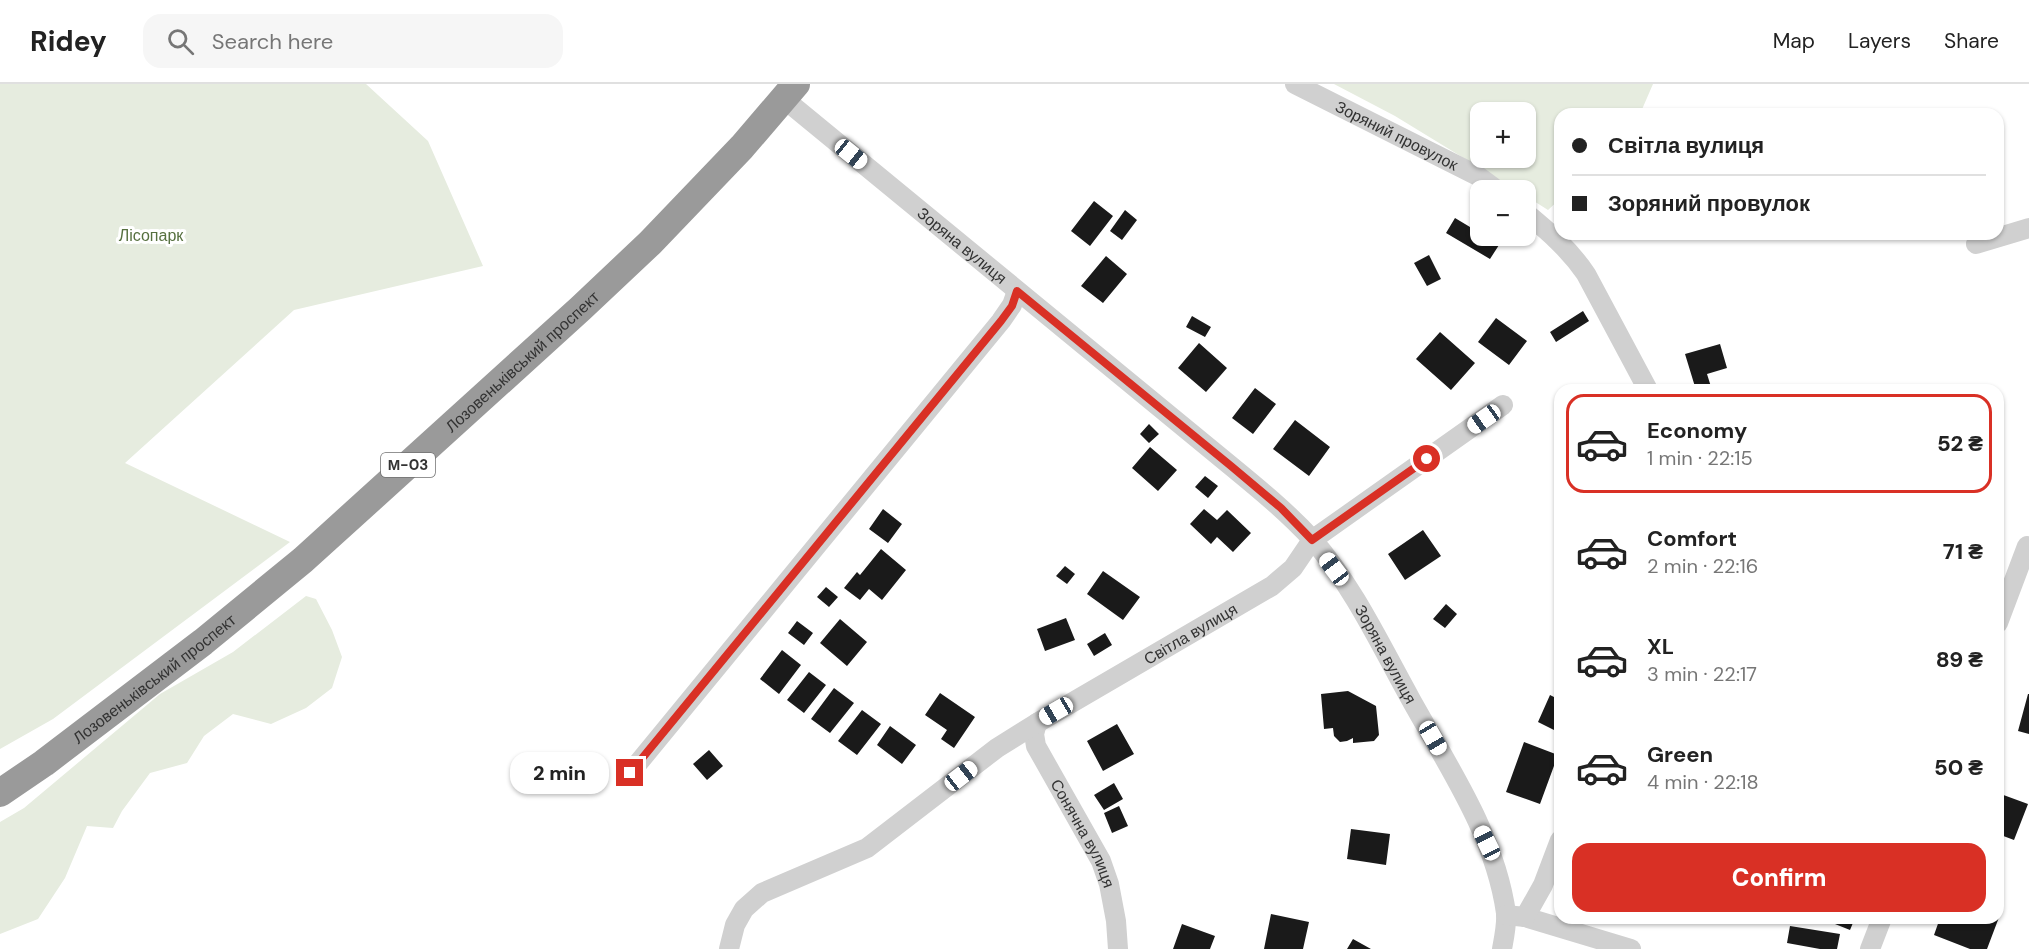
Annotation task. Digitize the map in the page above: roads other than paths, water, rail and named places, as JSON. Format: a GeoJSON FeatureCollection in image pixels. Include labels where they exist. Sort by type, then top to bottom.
{"type":"FeatureCollection","features":[{"type":"Feature","properties":{"kind":"highway","name":"Лозовеньківський проспект"},"geometry":{"type":"LineString","coordinates":[[0,793],[44,763],[203,642],[303,560],[650,243],[742,147],[789,91]]}},
{"type":"Feature","properties":{"kind":"street","name":"Зоряний провулок"},"geometry":{"type":"LineString","coordinates":[[1296,84],[1483,180]]}},
{"type":"Feature","properties":{"kind":"street","name":"Зоряна вулиця"},"geometry":{"type":"LineString","coordinates":[[789,91],[1017,291],[1281,508],[1312,540],[1345,583],[1382,644],[1456,779],[1487,843],[1515,916],[1502,949]]}},
{"type":"Feature","properties":{"kind":"street"},"geometry":{"type":"LineString","coordinates":[[1536,221],[1554,236]]}},
{"type":"Feature","properties":{"kind":"street"},"geometry":{"type":"LineString","coordinates":[[2004,236],[2029,228]]}},
{"type":"Feature","properties":{"kind":"street"},"geometry":{"type":"LineString","coordinates":[[1559,240],[1575,257],[1586,274],[1645,384]]}},
{"type":"Feature","properties":{"kind":"street"},"geometry":{"type":"LineString","coordinates":[[1976,244],[1989,240]]}},
{"type":"Feature","properties":{"kind":"street"},"geometry":{"type":"LineString","coordinates":[[630,773],[1001,321],[1012,306],[1017,291]]}},
{"type":"Feature","properties":{"kind":"street","name":"Світла вулиця"},"geometry":{"type":"LineString","coordinates":[[729,949],[735,925],[744,909],[762,893],[867,848],[997,748],[1272,586],[1293,568],[1312,540],[1503,405]]}},
{"type":"Feature","properties":{"kind":"street"},"geometry":{"type":"LineString","coordinates":[[2004,607],[2027,546]]}},
{"type":"Feature","properties":{"kind":"street","name":"Сонячна вулиця"},"geometry":{"type":"LineString","coordinates":[[1037,723],[1034,734],[1036,746],[1101,861],[1109,884],[1116,921],[1118,949]]}},
{"type":"Feature","properties":{"kind":"street"},"geometry":{"type":"LineString","coordinates":[[1554,855],[1540,891],[1515,916],[1631,949]]}},
{"type":"Feature","properties":{"kind":"street"},"geometry":{"type":"LineString","coordinates":[[1870,949],[1880,924]]}},
{"type":"Feature","properties":{"kind":"park label","name":"Лісопарк"},"geometry":{"type":"Point","coordinates":[151,235]}}]}
